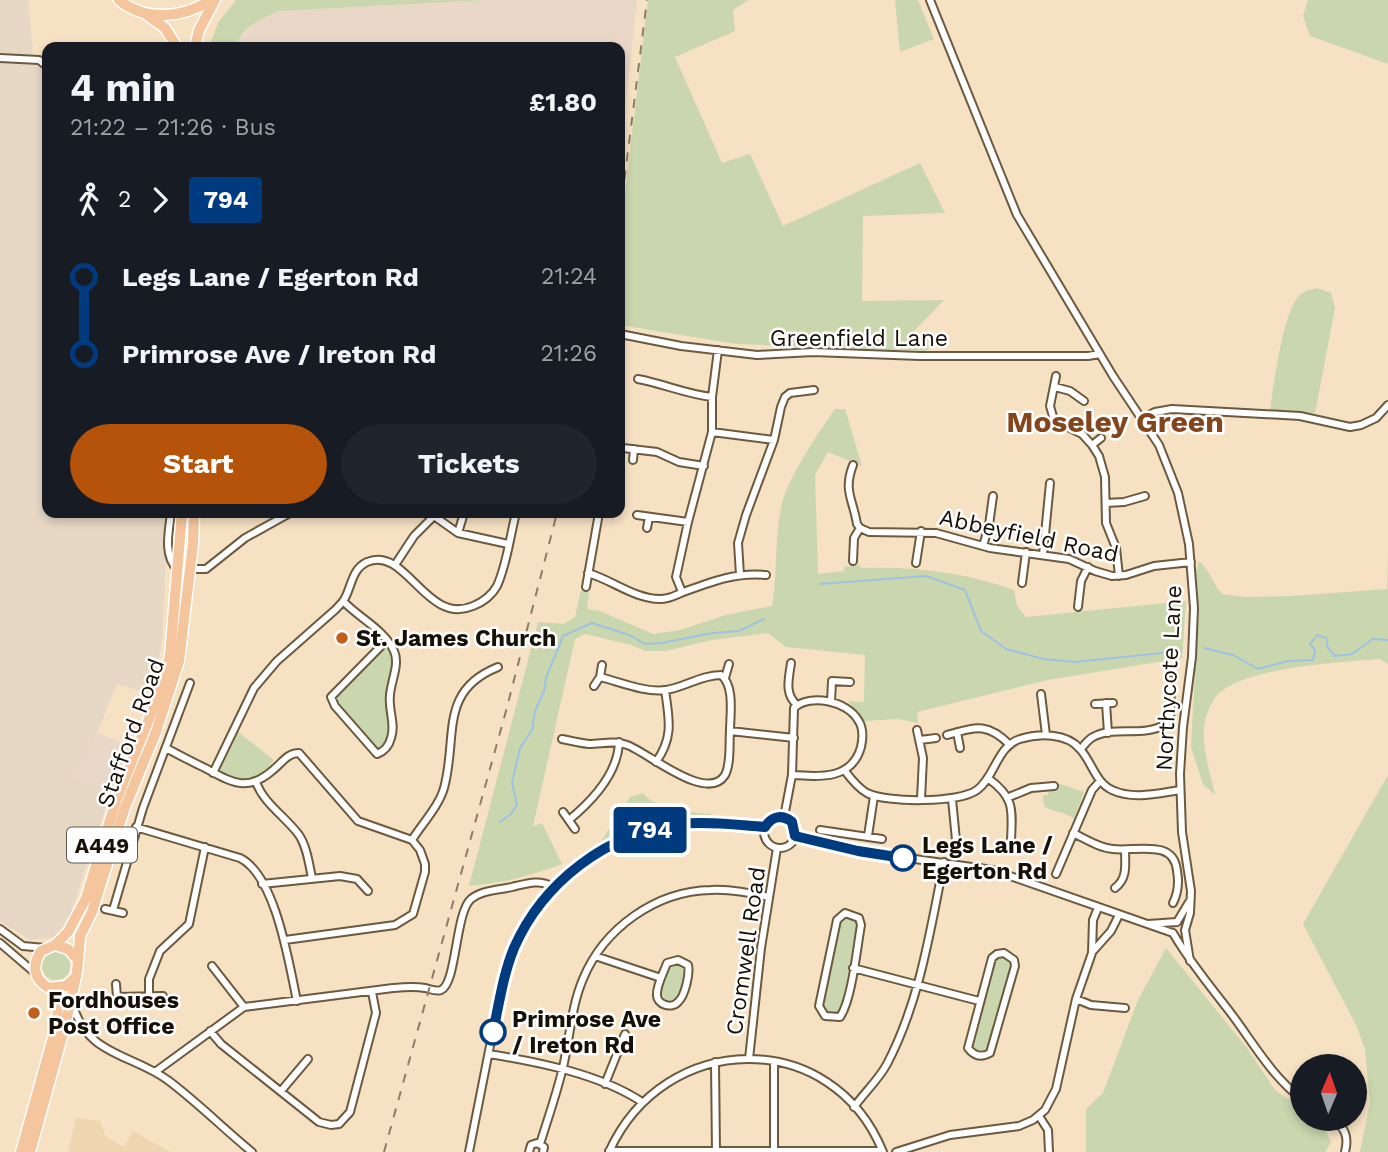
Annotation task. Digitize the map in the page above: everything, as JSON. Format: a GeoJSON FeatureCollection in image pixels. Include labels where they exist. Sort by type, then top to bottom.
{"type":"FeatureCollection","features":[{"type":"Feature","properties":{"kind":"highway"},"geometry":{"type":"LineString","coordinates":[[146,14],[176,14],[213,0]]}},
{"type":"Feature","properties":{"kind":"highway"},"geometry":{"type":"LineString","coordinates":[[196,42],[213,0]]}},
{"type":"Feature","properties":{"kind":"highway"},"geometry":{"type":"LineString","coordinates":[[119,1],[146,14],[165,29],[174,42]]}},
{"type":"Feature","properties":{"kind":"highway","name":"Stafford Road"},"geometry":{"type":"LineString","coordinates":[[50,947],[68,932],[86,898],[108,827],[159,694],[170,656],[182,518]]}},
{"type":"Feature","properties":{"kind":"highway"},"geometry":{"type":"LineString","coordinates":[[177,569],[185,561],[192,518]]}},
{"type":"Feature","properties":{"kind":"highway","name":"Stafford Road"},"geometry":{"type":"LineString","coordinates":[[77,960],[80,936],[92,912],[127,803],[156,732],[179,661],[194,518]]}},
{"type":"Feature","properties":{"kind":"highway"},"geometry":{"type":"LineString","coordinates":[[173,627],[178,617],[181,579],[189,570]]}},
{"type":"Feature","properties":{"kind":"highway"},"geometry":{"type":"LineString","coordinates":[[108,827],[122,802],[127,803]]}},
{"type":"Feature","properties":{"kind":"highway"},"geometry":{"type":"LineString","coordinates":[[50,947],[68,949],[77,960]]}},
{"type":"Feature","properties":{"kind":"highway","name":"A449"},"geometry":{"type":"LineString","coordinates":[[35,973],[35,961],[50,947]]}},
{"type":"Feature","properties":{"kind":"highway","name":"A449"},"geometry":{"type":"LineString","coordinates":[[30,1152],[65,1026],[77,960]]}},
{"type":"Feature","properties":{"kind":"highway"},"geometry":{"type":"LineString","coordinates":[[35,973],[40,982],[54,989],[66,986],[75,978]]}},
{"type":"Feature","properties":{"kind":"highway"},"geometry":{"type":"LineString","coordinates":[[21,1152],[57,1023],[58,1000],[54,989]]}},
{"type":"Feature","properties":{"kind":"street","name":"Northycote Lane"},"geometry":{"type":"LineString","coordinates":[[930,0],[1017,215],[1158,445],[1173,476],[1187,530],[1194,625],[1182,736],[1180,790],[1182,832],[1190,882],[1190,913],[1185,929],[1190,961]]}},
{"type":"Feature","properties":{"kind":"street"},"geometry":{"type":"LineString","coordinates":[[0,58],[42,62]]}},
{"type":"Feature","properties":{"kind":"street","name":"Greenfield Lane"},"geometry":{"type":"LineString","coordinates":[[625,335],[681,346],[757,355],[813,352],[920,356],[1100,354]]}},
{"type":"Feature","properties":{"kind":"street"},"geometry":{"type":"LineString","coordinates":[[682,592],[676,577],[712,432],[712,397],[718,350]]}},
{"type":"Feature","properties":{"kind":"street"},"geometry":{"type":"LineString","coordinates":[[1056,376],[1051,406],[1054,420],[1082,434],[1093,445],[1103,468],[1106,523],[1118,554],[1119,576]]}},
{"type":"Feature","properties":{"kind":"street"},"geometry":{"type":"LineString","coordinates":[[638,379],[646,384],[665,384],[685,393],[712,397]]}},
{"type":"Feature","properties":{"kind":"street"},"geometry":{"type":"LineString","coordinates":[[1055,387],[1070,391],[1084,401]]}},
{"type":"Feature","properties":{"kind":"street"},"geometry":{"type":"LineString","coordinates":[[740,575],[738,543],[775,440],[780,407],[785,397],[796,391],[811,390],[808,399]]}},
{"type":"Feature","properties":{"kind":"street"},"geometry":{"type":"LineString","coordinates":[[1142,419],[1156,412],[1172,409],[1300,416],[1349,427],[1376,418],[1388,405]]}},
{"type":"Feature","properties":{"kind":"street"},"geometry":{"type":"LineString","coordinates":[[712,432],[775,440]]}},
{"type":"Feature","properties":{"kind":"street"},"geometry":{"type":"LineString","coordinates":[[1093,445],[1101,438]]}},
{"type":"Feature","properties":{"kind":"street"},"geometry":{"type":"LineString","coordinates":[[625,448],[657,452],[679,462],[704,466]]}},
{"type":"Feature","properties":{"kind":"street"},"geometry":{"type":"LineString","coordinates":[[633,460],[634,449]]}},
{"type":"Feature","properties":{"kind":"street"},"geometry":{"type":"LineString","coordinates":[[853,561],[854,538],[860,528],[847,492],[852,467],[860,473]]}},
{"type":"Feature","properties":{"kind":"street"},"geometry":{"type":"LineString","coordinates":[[1043,555],[1051,483]]}},
{"type":"Feature","properties":{"kind":"street"},"geometry":{"type":"LineString","coordinates":[[1106,503],[1137,503],[1145,495]]}},
{"type":"Feature","properties":{"kind":"street"},"geometry":{"type":"LineString","coordinates":[[983,503],[992,499],[983,546]]}},
{"type":"Feature","properties":{"kind":"street"},"geometry":{"type":"LineString","coordinates":[[638,515],[688,522]]}},
{"type":"Feature","properties":{"kind":"street"},"geometry":{"type":"LineString","coordinates":[[647,528],[649,517]]}},
{"type":"Feature","properties":{"kind":"street"},"geometry":{"type":"LineString","coordinates":[[171,518],[168,548],[171,563],[177,569],[189,570],[206,569],[245,538],[281,518]]}},
{"type":"Feature","properties":{"kind":"street"},"geometry":{"type":"LineString","coordinates":[[395,565],[414,536],[431,518]]}},
{"type":"Feature","properties":{"kind":"street"},"geometry":{"type":"LineString","coordinates":[[438,518],[458,533],[508,544]]}},
{"type":"Feature","properties":{"kind":"street"},"geometry":{"type":"LineString","coordinates":[[458,533],[462,518]]}},
{"type":"Feature","properties":{"kind":"street"},"geometry":{"type":"LineString","coordinates":[[214,773],[254,688],[277,661],[343,601],[351,579],[361,566],[380,560],[395,565],[442,606],[466,609],[481,602],[494,591],[500,578],[515,518]]}},
{"type":"Feature","properties":{"kind":"street"},"geometry":{"type":"LineString","coordinates":[[586,587],[598,518]]}},
{"type":"Feature","properties":{"kind":"street","name":"Abbeyfield Road"},"geometry":{"type":"LineString","coordinates":[[860,528],[881,533],[921,531],[951,536],[983,546],[1069,559],[1103,574],[1119,576],[1154,566],[1191,562]]}},
{"type":"Feature","properties":{"kind":"street"},"geometry":{"type":"LineString","coordinates":[[916,563],[921,531]]}},
{"type":"Feature","properties":{"kind":"street"},"geometry":{"type":"LineString","coordinates":[[1022,583],[1026,552]]}},
{"type":"Feature","properties":{"kind":"street"},"geometry":{"type":"LineString","coordinates":[[917,555],[925,555]]}},
{"type":"Feature","properties":{"kind":"street"},"geometry":{"type":"LineString","coordinates":[[1078,607],[1079,592],[1088,567]]}},
{"type":"Feature","properties":{"kind":"street"},"geometry":{"type":"LineString","coordinates":[[588,573],[645,597],[660,600],[673,598],[682,592],[720,579],[740,575],[766,575]]}},
{"type":"Feature","properties":{"kind":"street"},"geometry":{"type":"LineString","coordinates":[[1079,592],[1087,593]]}},
{"type":"Feature","properties":{"kind":"street"},"geometry":{"type":"LineString","coordinates":[[343,601],[387,640],[397,659],[390,695],[393,735],[385,750],[377,754],[335,706],[331,697],[387,640]]}},
{"type":"Feature","properties":{"kind":"street"},"geometry":{"type":"LineString","coordinates":[[790,663],[788,690],[791,700],[798,704],[831,702],[850,711],[861,726],[861,747],[857,757],[845,771],[819,777],[792,775]]}},
{"type":"Feature","properties":{"kind":"street"},"geometry":{"type":"LineString","coordinates":[[562,739],[589,744],[619,742],[634,747],[688,779],[707,782],[719,780],[727,769],[729,688],[724,678],[729,664]]}},
{"type":"Feature","properties":{"kind":"street"},"geometry":{"type":"LineString","coordinates":[[594,685],[600,677],[601,665]]}},
{"type":"Feature","properties":{"kind":"street"},"geometry":{"type":"LineString","coordinates":[[412,840],[443,791],[457,700],[478,676],[498,667]]}},
{"type":"Feature","properties":{"kind":"street"},"geometry":{"type":"LineString","coordinates":[[780,672],[789,673]]}},
{"type":"Feature","properties":{"kind":"street"},"geometry":{"type":"LineString","coordinates":[[600,677],[665,690],[711,675],[724,678]]}},
{"type":"Feature","properties":{"kind":"street"},"geometry":{"type":"LineString","coordinates":[[1081,749],[1092,737],[1108,733],[1136,733],[1166,724],[1171,713],[1167,692],[1170,680]]}},
{"type":"Feature","properties":{"kind":"street"},"geometry":{"type":"LineString","coordinates":[[831,702],[832,681],[850,682]]}},
{"type":"Feature","properties":{"kind":"street","name":"Stafford Road"},"geometry":{"type":"LineString","coordinates":[[113,911],[136,827],[190,683]]}},
{"type":"Feature","properties":{"kind":"street"},"geometry":{"type":"LineString","coordinates":[[656,762],[668,739],[669,720],[665,690]]}},
{"type":"Feature","properties":{"kind":"street"},"geometry":{"type":"LineString","coordinates":[[1041,694],[1046,735]]}},
{"type":"Feature","properties":{"kind":"street"},"geometry":{"type":"LineString","coordinates":[[1095,704],[1110,703],[1108,733]]}},
{"type":"Feature","properties":{"kind":"street"},"geometry":{"type":"LineString","coordinates":[[785,817],[792,775],[793,714],[798,704]]}},
{"type":"Feature","properties":{"kind":"street"},"geometry":{"type":"LineString","coordinates":[[947,735],[983,728],[992,730],[1010,745]]}},
{"type":"Feature","properties":{"kind":"street"},"geometry":{"type":"LineString","coordinates":[[917,730],[923,758],[921,800]]}},
{"type":"Feature","properties":{"kind":"street"},"geometry":{"type":"LineString","coordinates":[[730,731],[794,738]]}},
{"type":"Feature","properties":{"kind":"street"},"geometry":{"type":"LineString","coordinates":[[957,732],[960,748]]}},
{"type":"Feature","properties":{"kind":"street"},"geometry":{"type":"LineString","coordinates":[[845,771],[858,786],[874,796],[921,800],[952,799],[975,792],[989,779],[1003,752],[1010,745],[1020,739],[1046,735],[1065,739],[1081,749],[1100,781],[1113,791],[1130,796],[1180,790]]}},
{"type":"Feature","properties":{"kind":"street"},"geometry":{"type":"LineString","coordinates":[[920,740],[936,738]]}},
{"type":"Feature","properties":{"kind":"street"},"geometry":{"type":"LineString","coordinates":[[569,820],[592,801],[606,781],[619,742]]}},
{"type":"Feature","properties":{"kind":"street"},"geometry":{"type":"LineString","coordinates":[[166,748],[232,783],[256,782],[289,755],[296,752],[301,754],[358,821],[412,840],[420,850],[425,864],[413,915],[395,925],[285,940]]}},
{"type":"Feature","properties":{"kind":"street"},"geometry":{"type":"LineString","coordinates":[[989,779],[1009,797],[1015,836],[1011,846]]}},
{"type":"Feature","properties":{"kind":"street"},"geometry":{"type":"LineString","coordinates":[[1056,874],[1062,867],[1092,790],[1100,781]]}},
{"type":"Feature","properties":{"kind":"street"},"geometry":{"type":"LineString","coordinates":[[256,782],[269,804],[299,836],[307,852],[312,878]]}},
{"type":"Feature","properties":{"kind":"street"},"geometry":{"type":"LineString","coordinates":[[1009,797],[1044,785],[1054,786]]}},
{"type":"Feature","properties":{"kind":"street"},"geometry":{"type":"LineString","coordinates":[[1044,785],[1045,795]]}},
{"type":"Feature","properties":{"kind":"street"},"geometry":{"type":"LineString","coordinates":[[868,836],[874,796]]}},
{"type":"Feature","properties":{"kind":"street"},"geometry":{"type":"LineString","coordinates":[[952,799],[956,840]]}},
{"type":"Feature","properties":{"kind":"street"},"geometry":{"type":"LineString","coordinates":[[127,803],[143,808]]}},
{"type":"Feature","properties":{"kind":"street"},"geometry":{"type":"LineString","coordinates":[[563,812],[575,829]]}},
{"type":"Feature","properties":{"kind":"street"},"geometry":{"type":"LineString","coordinates":[[785,817],[794,827],[795,836],[789,845],[777,848],[765,838],[765,827],[773,818],[785,817]]}},
{"type":"Feature","properties":{"kind":"street"},"geometry":{"type":"LineString","coordinates":[[469,1152],[503,980],[514,948],[534,912],[554,887],[590,856],[645,831],[681,824],[765,827]]}},
{"type":"Feature","properties":{"kind":"street"},"geometry":{"type":"LineString","coordinates":[[136,827],[246,861],[276,911],[285,940],[297,1001]]}},
{"type":"Feature","properties":{"kind":"street"},"geometry":{"type":"LineString","coordinates":[[821,830],[883,839]]}},
{"type":"Feature","properties":{"kind":"street"},"geometry":{"type":"LineString","coordinates":[[945,831],[955,830]]}},
{"type":"Feature","properties":{"kind":"street"},"geometry":{"type":"LineString","coordinates":[[1073,833],[1099,846],[1125,850],[1160,850],[1172,857],[1176,863],[1178,877],[1173,903]]}},
{"type":"Feature","properties":{"kind":"street"},"geometry":{"type":"LineString","coordinates":[[795,836],[869,853],[976,866],[1009,875],[1142,924],[1174,934],[1181,935],[1185,929],[1182,923],[1142,924]]}},
{"type":"Feature","properties":{"kind":"street"},"geometry":{"type":"LineString","coordinates":[[149,997],[149,979],[160,951],[189,924],[205,847]]}},
{"type":"Feature","properties":{"kind":"street","name":"Cromwell Road"},"geometry":{"type":"LineString","coordinates":[[749,1059],[777,848]]}},
{"type":"Feature","properties":{"kind":"street"},"geometry":{"type":"LineString","coordinates":[[1115,888],[1123,884],[1125,850]]}},
{"type":"Feature","properties":{"kind":"street"},"geometry":{"type":"LineString","coordinates":[[855,1107],[885,1067],[899,1040],[919,984],[944,862]]}},
{"type":"Feature","properties":{"kind":"street"},"geometry":{"type":"LineString","coordinates":[[262,884],[340,876],[357,879],[368,891]]}},
{"type":"Feature","properties":{"kind":"street"},"geometry":{"type":"LineString","coordinates":[[155,1072],[244,1007],[416,986],[438,991],[446,985],[464,911],[472,898],[531,882],[543,882],[554,887]]}},
{"type":"Feature","properties":{"kind":"street"},"geometry":{"type":"LineString","coordinates":[[540,1143],[563,1070],[577,996],[595,956],[610,936],[627,920],[664,899],[708,890],[769,897]]}},
{"type":"Feature","properties":{"kind":"street"},"geometry":{"type":"LineString","coordinates":[[1190,900],[1171,928],[1174,934],[1190,961],[1290,1089]]}},
{"type":"Feature","properties":{"kind":"street"},"geometry":{"type":"LineString","coordinates":[[896,1152],[950,1135],[1019,1125],[1039,1116],[1054,1096],[1076,999],[1092,953],[1093,920],[1098,908]]}},
{"type":"Feature","properties":{"kind":"street"},"geometry":{"type":"LineString","coordinates":[[105,909],[123,913]]}},
{"type":"Feature","properties":{"kind":"street"},"geometry":{"type":"LineString","coordinates":[[845,914],[859,918],[861,925],[853,968],[844,1011],[840,1017],[825,1016],[819,1006],[837,920],[845,914]]}},
{"type":"Feature","properties":{"kind":"street"},"geometry":{"type":"LineString","coordinates":[[1092,953],[1111,931],[1119,915]]}},
{"type":"Feature","properties":{"kind":"street"},"geometry":{"type":"LineString","coordinates":[[0,929],[23,946],[50,947]]}},
{"type":"Feature","properties":{"kind":"street"},"geometry":{"type":"LineString","coordinates":[[0,943],[35,973]]}},
{"type":"Feature","properties":{"kind":"street"},"geometry":{"type":"LineString","coordinates":[[997,954],[1010,956],[1015,966],[990,1053],[985,1056],[972,1054],[968,1048],[979,1001],[992,958],[997,954]]}},
{"type":"Feature","properties":{"kind":"street"},"geometry":{"type":"LineString","coordinates":[[595,956],[662,978]]}},
{"type":"Feature","properties":{"kind":"street"},"geometry":{"type":"LineString","coordinates":[[678,960],[688,965],[689,971],[678,1003],[666,1005],[659,1001],[656,994],[662,978],[667,963],[678,960]]}},
{"type":"Feature","properties":{"kind":"street"},"geometry":{"type":"LineString","coordinates":[[212,966],[244,1007]]}},
{"type":"Feature","properties":{"kind":"street"},"geometry":{"type":"LineString","coordinates":[[853,968],[979,1001]]}},
{"type":"Feature","properties":{"kind":"street"},"geometry":{"type":"LineString","coordinates":[[116,984],[117,998]]}},
{"type":"Feature","properties":{"kind":"street"},"geometry":{"type":"LineString","coordinates":[[210,1031],[221,1044],[324,1124],[338,1124],[349,1112],[372,1032],[376,1013],[372,992]]}},
{"type":"Feature","properties":{"kind":"street"},"geometry":{"type":"LineString","coordinates":[[109,1001],[117,998],[163,996]]}},
{"type":"Feature","properties":{"kind":"street"},"geometry":{"type":"LineString","coordinates":[[71,998],[85,1030]]}},
{"type":"Feature","properties":{"kind":"street"},"geometry":{"type":"LineString","coordinates":[[1076,999],[1091,1005],[1125,1008]]}},
{"type":"Feature","properties":{"kind":"street"},"geometry":{"type":"LineString","coordinates":[[65,1026],[85,1030],[111,1053],[168,1080],[252,1152]]}},
{"type":"Feature","properties":{"kind":"street"},"geometry":{"type":"LineString","coordinates":[[605,1084],[625,1034]]}},
{"type":"Feature","properties":{"kind":"street"},"geometry":{"type":"LineString","coordinates":[[489,1054],[523,1059],[563,1070],[605,1084],[642,1102]]}},
{"type":"Feature","properties":{"kind":"street"},"geometry":{"type":"LineString","coordinates":[[281,1091],[308,1059]]}},
{"type":"Feature","properties":{"kind":"street"},"geometry":{"type":"LineString","coordinates":[[749,1059],[774,1062],[816,1077],[855,1107],[883,1152],[609,1151],[623,1124],[657,1088],[684,1072],[715,1062],[749,1059]]}},
{"type":"Feature","properties":{"kind":"street"},"geometry":{"type":"LineString","coordinates":[[294,1061],[302,1067]]}},
{"type":"Feature","properties":{"kind":"street"},"geometry":{"type":"LineString","coordinates":[[715,1062],[716,1151]]}},
{"type":"Feature","properties":{"kind":"street"},"geometry":{"type":"LineString","coordinates":[[774,1062],[774,1151]]}},
{"type":"Feature","properties":{"kind":"street"},"geometry":{"type":"LineString","coordinates":[[1039,1116],[1048,1130],[1049,1152]]}},
{"type":"Feature","properties":{"kind":"street"},"geometry":{"type":"LineString","coordinates":[[1345,1131],[1348,1140],[1345,1152]]}},
{"type":"Feature","properties":{"kind":"street"},"geometry":{"type":"LineString","coordinates":[[529,1152],[531,1145],[540,1143]]}},
{"type":"Feature","properties":{"kind":"street"},"geometry":{"type":"LineString","coordinates":[[540,1143],[544,1147],[543,1152]]}},
{"type":"Feature","properties":{"kind":"shaded area"},"geometry":{"type":"Polygon","coordinates":[[[0,0],[28,0],[34,63],[42,68],[42,518],[168,518],[162,643],[151,694],[117,684],[87,758],[73,778],[110,793],[68,923],[54,937],[30,940],[0,921],[0,0]]]}},
{"type":"Feature","properties":{"kind":"shaded area"},"geometry":{"type":"Polygon","coordinates":[[[486,0],[637,0],[625,110],[625,42],[238,42],[256,21],[280,11],[486,0]]]}},
{"type":"Feature","properties":{"kind":"shaded area"},"geometry":{"type":"Polygon","coordinates":[[[98,733],[129,747],[110,793],[73,779],[87,758],[98,733]]]}},
{"type":"Feature","properties":{"kind":"shaded area"},"geometry":{"type":"Polygon","coordinates":[[[76,1118],[100,1121],[106,1137],[124,1147],[133,1131],[170,1152],[68,1152],[76,1118]]]}},
{"type":"Feature","properties":{"kind":"green space"},"geometry":{"type":"Polygon","coordinates":[[[236,0],[486,0],[280,11],[259,20],[242,34],[237,42],[211,42],[218,23],[236,0]]]}},
{"type":"Feature","properties":{"kind":"green space"},"geometry":{"type":"Polygon","coordinates":[[[648,0],[749,0],[733,10],[735,31],[675,57],[722,163],[750,154],[783,226],[920,163],[945,213],[863,216],[862,301],[944,300],[914,331],[936,345],[925,351],[736,344],[625,326],[625,193],[648,0]]]}},
{"type":"Feature","properties":{"kind":"green space"},"geometry":{"type":"Polygon","coordinates":[[[895,0],[918,0],[934,39],[900,52],[895,0]]]}},
{"type":"Feature","properties":{"kind":"green space"},"geometry":{"type":"Polygon","coordinates":[[[1308,0],[1388,0],[1388,64],[1310,36],[1303,16],[1308,0]]]}},
{"type":"Feature","properties":{"kind":"green space"},"geometry":{"type":"Polygon","coordinates":[[[1317,288],[1331,293],[1335,308],[1315,413],[1270,410],[1280,348],[1289,315],[1301,294],[1317,288]]]}},
{"type":"Feature","properties":{"kind":"green space"},"geometry":{"type":"Polygon","coordinates":[[[835,409],[845,409],[862,466],[828,452],[815,475],[818,574],[844,571],[843,567],[860,565],[861,568],[920,569],[958,575],[1014,590],[1017,606],[1026,617],[1186,601],[1182,658],[1048,680],[917,712],[918,723],[898,719],[864,721],[848,701],[864,702],[865,655],[786,647],[768,633],[712,640],[666,651],[645,651],[585,634],[575,639],[533,826],[542,823],[562,864],[516,878],[469,886],[538,622],[564,624],[575,617],[581,590],[589,592],[587,609],[600,611],[653,634],[680,630],[726,615],[772,606],[778,530],[785,494],[804,456],[835,409]]]}},
{"type":"Feature","properties":{"kind":"green space"},"geometry":{"type":"Polygon","coordinates":[[[1388,552],[1388,664],[1380,659],[1270,672],[1230,686],[1217,695],[1207,714],[1204,734],[1215,795],[1203,784],[1191,747],[1197,632],[1197,601],[1193,579],[1199,561],[1222,594],[1245,597],[1291,596],[1387,589],[1388,552]]]}},
{"type":"Feature","properties":{"kind":"green space"},"geometry":{"type":"Polygon","coordinates":[[[388,648],[393,659],[386,698],[390,732],[387,741],[377,749],[335,698],[381,651],[388,648]]]}},
{"type":"Feature","properties":{"kind":"green space"},"geometry":{"type":"Polygon","coordinates":[[[238,732],[274,760],[263,772],[250,778],[235,779],[219,773],[238,732]]]}},
{"type":"Feature","properties":{"kind":"green space"},"geometry":{"type":"Polygon","coordinates":[[[1388,775],[1388,1152],[1360,1152],[1364,1131],[1367,1131],[1370,1102],[1367,1054],[1356,1025],[1303,924],[1388,775]]]}},
{"type":"Feature","properties":{"kind":"green space"},"geometry":{"type":"Polygon","coordinates":[[[1057,783],[1084,792],[1074,819],[1044,806],[1043,795],[1048,795],[1050,789],[1057,789],[1057,783]]]}},
{"type":"Feature","properties":{"kind":"green space"},"geometry":{"type":"Polygon","coordinates":[[[643,793],[664,806],[711,814],[713,817],[686,817],[654,824],[600,843],[630,797],[643,793]]]}},
{"type":"Feature","properties":{"kind":"green space"},"geometry":{"type":"Polygon","coordinates":[[[850,916],[857,923],[841,1011],[831,1014],[824,1011],[823,1005],[840,920],[850,916]]]}},
{"type":"Feature","properties":{"kind":"green space"},"geometry":{"type":"Polygon","coordinates":[[[1166,948],[1247,1048],[1275,1090],[1290,1101],[1290,1131],[1326,1131],[1331,1142],[1325,1152],[1086,1152],[1086,1109],[1103,1093],[1138,1000],[1166,948]]]}},
{"type":"Feature","properties":{"kind":"green space"},"geometry":{"type":"Polygon","coordinates":[[[56,952],[66,956],[70,966],[66,976],[56,980],[46,976],[42,966],[46,956],[56,952]]]}},
{"type":"Feature","properties":{"kind":"green space"},"geometry":{"type":"Polygon","coordinates":[[[995,959],[1010,959],[1012,964],[988,1050],[980,1053],[972,1047],[995,959]]]}},
{"type":"Feature","properties":{"kind":"green space"},"geometry":{"type":"Polygon","coordinates":[[[676,961],[686,966],[686,976],[677,1001],[672,1003],[663,1000],[661,991],[671,964],[676,961]]]}},
{"type":"Feature","properties":{"kind":"waterway"},"geometry":{"type":"LineString","coordinates":[[820,584],[926,576],[965,590],[981,631],[1006,649],[1044,659],[1075,662],[1181,651]]}},
{"type":"Feature","properties":{"kind":"waterway"},"geometry":{"type":"LineString","coordinates":[[500,822],[511,814],[517,805],[512,783],[520,748],[532,730],[535,711],[563,636],[592,623],[629,635],[645,644],[661,643],[712,633],[739,631],[764,619]]}},
{"type":"Feature","properties":{"kind":"waterway"},"geometry":{"type":"LineString","coordinates":[[1204,648],[1233,655],[1258,669],[1288,661],[1313,660],[1315,650],[1310,644],[1317,635],[1326,638],[1328,648],[1335,656],[1352,654],[1373,639],[1388,640]]}},
{"type":"Feature","properties":{"kind":"railway"},"geometry":{"type":"LineString","coordinates":[[625,175],[647,0]]}},
{"type":"Feature","properties":{"kind":"railway"},"geometry":{"type":"LineString","coordinates":[[384,1152],[506,711],[556,518]]}},
{"type":"Feature","properties":{"kind":"bus line","name":"794"},"geometry":{"type":"LineString","coordinates":[[493,1032],[509,962],[534,912],[554,887],[590,856],[619,841],[664,826],[701,823],[765,827],[773,818],[785,817],[792,822],[795,836],[858,851],[903,858]]}},
{"type":"Feature","properties":{"kind":"place","name":"St. James Church"},"geometry":{"type":"Point","coordinates":[342,638]}},
{"type":"Feature","properties":{"kind":"place","name":"Legs Lane / Egerton Rd"},"geometry":{"type":"Point","coordinates":[903,858]}},
{"type":"Feature","properties":{"kind":"place","name":"Fordhouses Post Office"},"geometry":{"type":"Point","coordinates":[34,1013]}},
{"type":"Feature","properties":{"kind":"place","name":"Primrose Ave / Ireton Rd"},"geometry":{"type":"Point","coordinates":[493,1032]}},
{"type":"Feature","properties":{"kind":"district","name":"Moseley Green"},"geometry":{"type":"Point","coordinates":[1115,421]}}]}
